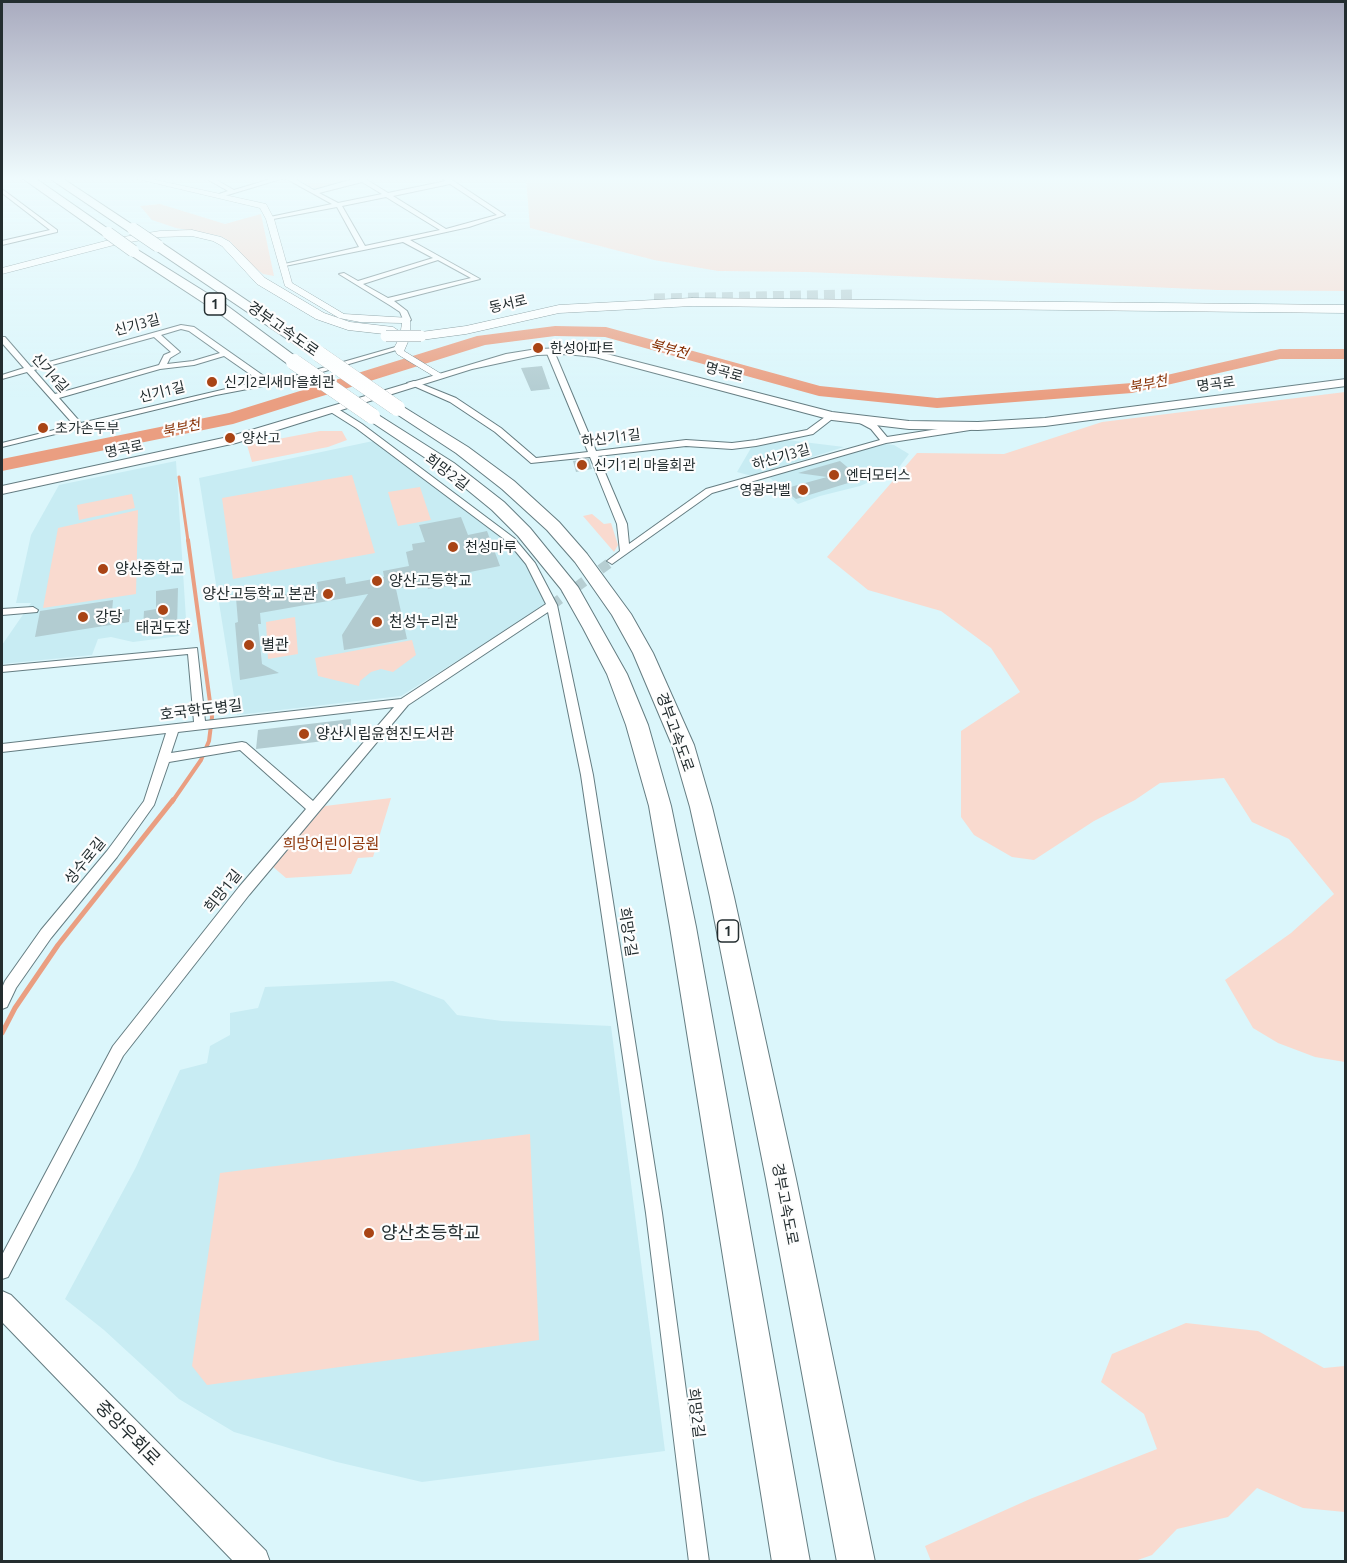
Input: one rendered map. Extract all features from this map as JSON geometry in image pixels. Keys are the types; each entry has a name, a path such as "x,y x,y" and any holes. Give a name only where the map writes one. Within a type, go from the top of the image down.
{"highway":[{"name":"동서로","path":"2,273 91,251"},
{"name":"경부고속도로","path":"133,251 220,308 294,363 448,466 498,506 524,532 568,587 594,628 617,674 638,725 660,806 683,927 791,1562"},
{"name":"경부고속도로","path":"165,251 462,450 508,485 553,526 581,558 621,614 643,653 683,745 701,807 781,1179 856,1562"},
{"name":"동서로","path":"219,251 246,279 310,319 348,332 421,334 466,330 559,309 692,302 1346,309"},
{"path":"853,295 1346,301"},
{"name":"동서로","path":"421,334 549,306 654,299"}],"main road":[{"name":"명곡로","path":"2,490 204,447 438,375 510,356 550,351 580,352 614,358 832,416 930,425 978,426 1045,422 1346,382"},
{"name":"중앙우회로","path":"5,1314 255,1562"}],"street":[{"path":"278,251 288,284 326,308 342,316 360,319 407,320"},
{"path":"282,266 350,251"},
{"path":"388,300 477,279 426,251"},
{"path":"358,283 439,258"},
{"path":"342,274 403,311 407,320 405,337 400,350 438,375"},
{"name":"신기3길","path":"2,377 181,327 191,329 266,381"},
{"path":"155,334 176,352 167,357 162,367"},
{"name":"신기4길","path":"2,339 79,426"},
{"name":"신기1길","path":"2,445 266,381 295,378 400,350"},
{"path":"550,351 622,524 625,551"},
{"path":"54,397 162,367 194,363 227,353"},
{"name":"하신기1길","path":"411,383 453,400 498,430 534,461 686,443 732,446 756,443 810,432 832,416"},
{"name":"희망2길","path":"332,409 359,426 511,540 530,563 552,604 585,762 654,1213 699,1562"},
{"path":"861,420 874,427 885,441 930,425"},
{"name":"하신기3길","path":"612,561 708,491 885,441 978,426"},
{"name":"희망1길","path":"2,1271 118,1051 244,891 404,702 552,604"},
{"path":"2,612 33,610"},
{"path":"2,669 193,650 201,726"},
{"name":"호국학도병길","path":"2,748 404,702"},
{"name":"성수로길","path":"2,1003 10,985 46,934 112,854 150,802 166,758 173,729"},
{"path":"166,758 242,746 313,808"}],"shaded area":[{"path":"787,440 844,447 752,476 737,472 751,448"},
{"name":"양산고등학교","path":"373,441 505,538 525,561 551,602 401,696 237,715 199,478"},
{"path":"885,444 894,445 909,454 897,470 860,486 798,504 769,477"},
{"name":"양산중학교","path":"176,461 187,635 133,642 111,637 98,639 92,655 2,664 2,645 31,603 16,603 31,535 59,485"},
{"name":"양산초등학교","path":"393,981 444,1000 457,1015 502,1021 611,1026 665,1451 422,1482 337,1462 234,1432 179,1399 104,1330 65,1299 136,1167 180,1070 207,1063 210,1046 230,1035 230,1013 258,1008 265,987"}],"green space":[{"path":"238,251 269,251 274,276 263,274"},
{"path":"619,251 1345,251 1345,291 1217,290 807,272 718,271 654,260"},
{"path":"1346,392 1345,1062 1315,1057 1278,1043 1253,1028 1225,980 1291,933 1334,894 1289,839 1252,822 1224,778 1160,783 1135,800 1094,821 1034,860 1012,857 974,835 961,817 961,731 1020,692 991,648 941,611 868,590 827,557 917,453 1004,454 1102,422"},
{"path":"320,431 342,431 347,440 328,447 252,462 247,445"},
{"path":"352,475 375,553 233,579 222,498"},
{"path":"420,487 431,520 398,526 388,492"},
{"path":"132,494 135,508 79,520 77,505"},
{"path":"138,510 136,594 43,608 58,528"},
{"path":"592,514 604,524 611,523 618,545 614,552 583,516"},
{"path":"295,617 298,654 268,659 266,622"},
{"path":"412,640 416,655 393,672 381,669 371,672 360,681 359,686 318,676 315,658"},
{"name":"희망어린이공원","path":"391,798 373,857 358,858 351,874 286,878 272,866 325,806"},
{"path":"530,1134 539,1340 207,1385 192,1366 220,1173"},
{"path":"1186,1323 1258,1331 1324,1368 1345,1366 1345,1512 1303,1508 1257,1488 1228,1517 1177,1529 1152,1555 1135,1561 931,1561 925,1546 1030,1499 1157,1449 1144,1414 1101,1382 1112,1354"}],"building":[{"path":"542,366 550,389 531,391 521,368"},
{"name":"신기1리 마을회관","path":"589,459 592,469 576,472 573,461"},
{"name":"엔터모터스","path":"840,461 864,481 858,480 796,499 783,489 827,477 798,473"},
{"path":"461,517 468,535 487,531 500,566 445,577 448,586 428,589 426,583 396,589 407,639 344,650 342,635 368,594 260,613 261,624 258,624 262,664 279,673 240,680 235,623 238,622 236,598 268,590 269,597 318,589 317,582 345,577 346,584 384,577 383,571 409,566 406,552 413,550 412,544 425,542 419,525"},
{"name":"태권도장","path":"178,588 177,628 153,632 143,628 144,611 156,609 156,591"},
{"name":"강당","path":"113,600 112,612 130,609 129,622 35,637 40,611"},
{"name":"양산시립윤현진도서관","path":"351,719 350,738 256,749 258,730"}],"waterway":[{"name":"북부천","path":"2,465 233,418 483,340 555,331 606,332 819,391 937,403 1132,388 1280,354 1346,354"},
{"path":"179,477 188,541"},
{"path":"172,802 201,760 209,741 212,717 188,540"},
{"path":"2,1033 15,1008 58,945 173,800"}],"tunnel":[{"path":"654,299 853,295"},
{"path":"552,605 612,561"}],"place":[{"name":"한성아파트","path":"538,348"},
{"name":"신기2리새마을회관","path":"212,382"},
{"name":"초가손두부","path":"43,428"},
{"name":"양산고","path":"230,438"},
{"name":"신기1리 마을회관","path":"582,465"},
{"name":"엔터모터스","path":"834,475"},
{"name":"영광라벨","path":"803,490"},
{"name":"천성마루","path":"453,547"},
{"name":"양산중학교","path":"103,569"},
{"name":"양산고등학교","path":"377,581"},
{"name":"양산고등학교 본관","path":"328,594"},
{"name":"태권도장","path":"163,610"},
{"name":"강당","path":"83,617"},
{"name":"천성누리관","path":"377,622"},
{"name":"별관","path":"249,645"},
{"name":"양산시립윤현진도서관","path":"304,734"},
{"name":"양산초등학교","path":"369,1233"}]}
